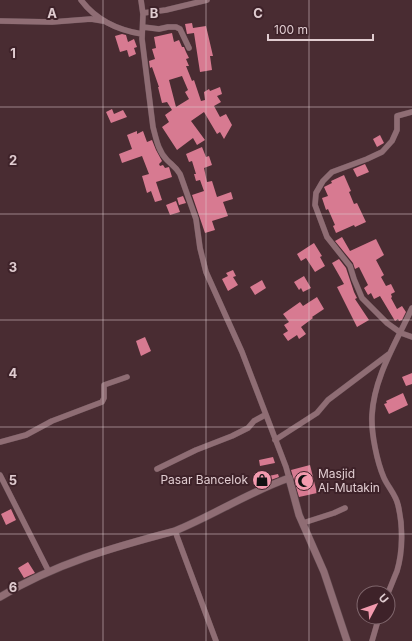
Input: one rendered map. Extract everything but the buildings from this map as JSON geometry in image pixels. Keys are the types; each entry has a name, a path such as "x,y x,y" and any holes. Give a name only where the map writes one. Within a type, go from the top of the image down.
{"street":[{"path":"81,0 91,12 103,21 118,28 142,34"},
{"path":"141,0 143,13 142,34 149,102 156,140 164,156 177,168 180,174 196,219 200,248 206,272 242,352 286,467 295,501 324,572 347,641"},
{"path":"143,13 166,10 207,0"},
{"path":"0,21 52,22 91,19 103,21"},
{"path":"143,26 159,29 176,27 180,30 189,48"},
{"path":"410,337 387,323 362,298 350,266 327,237 315,205 316,193 332,172 382,152 396,134 397,116 412,112"},
{"path":"391,585 397,571 400,557 400,517 398,503 384,477 376,454 372,417 377,385 390,353 412,308"},
{"path":"275,440 317,413 328,400 390,353"},
{"path":"0,442 26,435 52,421 103,401 104,385 127,377"},
{"path":"157,469 196,450 248,428 254,421 265,415"},
{"path":"0,475 49,572"},
{"path":"0,597 32,579 105,550 175,531 208,517 246,496 289,478"},
{"path":"303,523 345,508"},
{"path":"175,531 216,641"},
{"path":"372,641 377,625"}],"place":[{"name":"Pasar Bancelok","path":"262,480"},
{"name":"Masjid Al-Mutakin","path":"304,481"}]}
